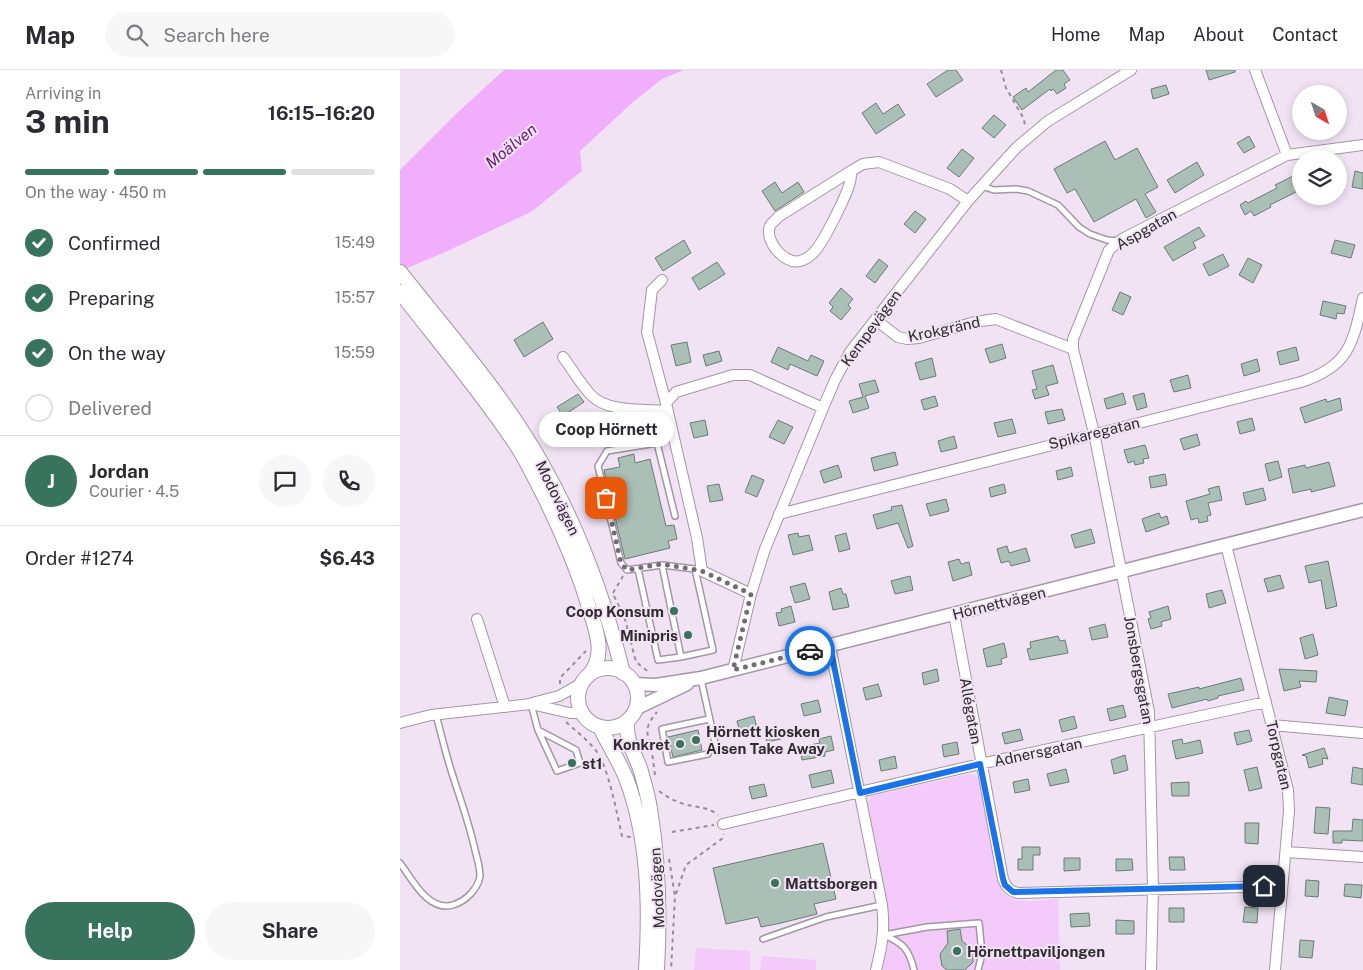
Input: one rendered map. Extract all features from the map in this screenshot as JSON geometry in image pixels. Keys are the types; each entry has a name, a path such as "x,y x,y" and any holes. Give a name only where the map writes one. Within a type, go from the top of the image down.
{"main road":[{"name":"Modovägen","path":"400,272 408,295 513,440 530,469 574,561 598,637 596,668 585,679"},
{"name":"Modovägen","path":"408,295 493,390 523,433 549,476 587,558 612,629 623,673"},
{"path":"605,668 623,673 634,684 636,690 637,708 627,721 619,726 610,728 600,727 586,720 578,698 585,679 596,671 605,668"},
{"name":"Modovägen","path":"627,721 626,734 629,745 647,790 656,849 659,893 657,970"},
{"name":"Modovägen","path":"600,727 625,776 641,830 647,894 648,934 646,970"}],"street":[{"name":"Kempevägen","path":"733,670 751,594 779,514 835,380 850,352 968,201 1016,148 1048,121 1131,70"},
{"path":"1255,70 1287,155"},
{"name":"Aspgatan","path":"1094,433 1073,349 1073,339 1110,250 1120,241 1287,155 1363,145"},
{"path":"851,171 850,182 826,235 816,250 808,258 800,261 790,262 782,257 772,242 769,232 770,225 778,217 851,171 863,164 879,162 950,189 968,201"},
{"path":"662,280 652,290 647,332 667,407 697,538 699,570 751,594"},
{"name":"Spikaregatan","path":"779,514 1301,382 1321,375 1336,364 1347,352 1355,334 1363,298"},
{"name":"Krokgränd","path":"876,320 898,337 907,339 919,338 975,322 996,319 1073,349"},
{"path":"563,357 591,396 603,404 616,408 667,407"},
{"path":"667,407 676,392 732,375 750,375 823,408"},
{"name":"Jonsbergsgatan","path":"1094,433 1120,573 1149,712 1153,890 1151,970"},
{"name":"Hörnettvägen","path":"634,684 656,685 701,678 1363,510"},
{"name":"Torpgatan","path":"1226,545 1288,790 1289,811 1275,970"},
{"name":"Allégatan","path":"954,614 980,764 1005,885 1013,892 1153,890"},
{"path":"477,620 505,707"},
{"path":"830,646 882,905 884,935 876,970"},
{"path":"637,708 701,678"},
{"path":"400,723 436,715 531,704 559,696 585,679"},
{"name":"Adnersgatan","path":"723,824 980,764 1266,702"},
{"path":"531,704 570,713 582,713"},
{"path":"1272,725 1363,733"},
{"path":"1286,852 1363,857"},
{"path":"1153,890 1282,886"}],"lane":[{"path":"982,186 994,190 1016,189 1028,191 1058,205 1079,227 1090,234 1107,240 1120,241"},
{"path":"638,568 658,660 713,650 699,570 662,564 638,568 627,570 621,563 598,466 607,451 657,443 675,516"},
{"path":"662,564 682,657"},
{"path":"701,678 715,743 708,754 668,762 662,729 709,719"},
{"path":"531,704 538,730 556,771 580,763 576,750 538,730"},
{"path":"400,862 421,892 431,900 442,905 452,905 462,900 477,886 480,876 469,823 436,715"},
{"path":"764,939 826,917 882,905"},
{"path":"884,935 927,926 979,923 982,954 978,970"},
{"path":"884,935 901,942 912,959 914,970"}],"path":[{"path":"1001,70 1006,88 1024,119 1026,139"},
{"path":"613,593 627,570"},
{"path":"658,790 668,798 685,805 706,807 717,814 725,830 723,838 686,865 675,896"},
{"path":"672,832 723,824"}],"shaded area":[{"path":"969,774 976,776 980,781 1002,892 1021,901 1058,899 1060,970 881,970 885,910 867,805 871,796"},
{"path":"696,948 750,951 750,970 694,970"},
{"path":"762,956 816,960 816,970 760,970"}],"water":[{"name":"Moälven","path":"504,70 684,70 662,79 633,102 580,151 582,171 531,212 400,271 400,170 457,113"}],"building":[{"path":"948,70 956,70 963,80 936,97 927,84"},
{"path":"1056,70 1063,70 1070,80 1064,84 1066,88 1057,94 1053,89 1051,91 1050,89 1022,110 1013,97 1026,88 1028,92"},
{"path":"1206,70 1235,70 1235,72 1209,80"},
{"path":"1166,85 1169,94 1153,99 1151,89"},
{"path":"876,103 883,114 898,104 905,115 876,134 862,113"},
{"path":"994,115 1006,125 994,138 982,128"},
{"path":"1249,136 1255,147 1244,153 1237,143"},
{"path":"1105,141 1115,160 1137,148 1158,187 1145,194 1156,212 1146,218 1136,199 1094,222 1075,189 1067,193 1054,169"},
{"path":"962,149 974,158 959,177 947,168"},
{"path":"1197,162 1204,175 1175,193 1167,180"},
{"path":"1355,171 1363,173 1363,189 1352,187"},
{"path":"1292,176 1292,194 1270,205 1271,207 1254,216 1251,211 1245,215 1240,205 1246,201 1248,203 1277,188 1275,185"},
{"path":"775,182 782,193 798,182 804,192 775,211 762,191"},
{"path":"915,211 926,219 915,233 904,224"},
{"path":"1199,227 1205,236 1193,242 1196,248 1173,261 1164,247"},
{"path":"684,240 691,253 663,271 655,258"},
{"path":"1335,240 1355,245 1351,258 1331,253"},
{"path":"1223,254 1229,266 1209,276 1203,264"},
{"path":"1248,258 1262,265 1253,283 1239,275"},
{"path":"879,259 888,266 875,283 866,276"},
{"path":"717,262 725,274 699,290 692,278"},
{"path":"841,288 853,299 848,305 851,308 841,320 830,311 833,307 829,303"},
{"path":"1120,292 1131,297 1123,315 1112,310"},
{"path":"1323,301 1346,306 1344,314 1337,313 1336,319 1320,315"},
{"path":"543,322 553,339 524,357 514,340"},
{"path":"687,342 691,362 676,366 671,345"},
{"path":"1002,344 1006,358 990,363 985,349"},
{"path":"778,347 808,361 811,355 824,361 817,376 790,364 788,370 771,362"},
{"path":"1296,347 1299,360 1280,365 1277,352"},
{"path":"719,351 722,361 706,366 703,355"},
{"path":"932,358 936,376 920,380 915,363"},
{"path":"1257,359 1260,371 1244,376 1241,364"},
{"path":"1053,365 1058,383 1046,386 1049,395 1035,399 1032,390 1037,389 1032,371"},
{"path":"1188,375 1191,388 1174,392 1170,380"},
{"path":"875,380 879,392 865,396 869,408 853,413 849,401 863,397 859,384"},
{"path":"1123,393 1126,404 1107,409 1104,399"},
{"path":"1144,393 1147,407 1137,410 1133,396"},
{"path":"578,394 584,402 563,416 557,407"},
{"path":"935,396 938,406 924,410 921,400"},
{"path":"1340,398 1342,410 1305,423 1300,408 1326,399 1327,402"},
{"path":"1062,409 1065,420 1048,424 1045,412"},
{"path":"1252,418 1255,430 1240,434 1237,422"},
{"path":"1012,419 1016,433 998,437 994,423"},
{"path":"705,420 708,435 694,438 690,423"},
{"path":"778,420 793,427 784,444 769,437"},
{"path":"1197,434 1200,445 1184,450 1180,439"},
{"path":"954,436 957,448 941,452 938,441"},
{"path":"1145,445 1149,458 1143,459 1144,463 1135,465 1134,461 1128,463 1124,450"},
{"path":"895,452 898,465 874,471 871,458"},
{"path":"634,454 635,463 650,459 666,526 674,525 677,539 668,541 670,548 625,559 604,470 620,467 618,458"},
{"path":"1278,461 1282,477 1269,481 1265,464"},
{"path":"1329,462 1335,486 1311,492 1311,489 1293,493 1288,469 1305,465 1306,468"},
{"path":"838,465 842,477 824,483 820,471"},
{"path":"1071,467 1073,476 1058,480 1056,471"},
{"path":"1165,474 1167,485 1151,488 1149,477"},
{"path":"752,475 764,480 757,497 745,492"},
{"path":"719,484 723,500 710,502 707,486"},
{"path":"1004,484 1006,493 991,497 989,488"},
{"path":"1219,486 1222,500 1208,503 1211,515 1207,516 1208,521 1199,523 1198,518 1191,520 1186,501 1210,494 1208,489"},
{"path":"1263,488 1266,500 1246,505 1243,493"},
{"path":"946,499 949,511 930,516 926,504"},
{"path":"902,505 913,546 908,548 898,523 877,529 873,515 892,510 891,507"},
{"path":"1159,513 1161,518 1167,516 1169,524 1146,532 1142,519"},
{"path":"1091,529 1095,543 1075,548 1071,535"},
{"path":"798,533 799,537 809,535 813,550 793,555 788,535"},
{"path":"846,533 850,549 839,552 835,536"},
{"path":"1007,546 1009,553 1026,548 1030,561 1011,566 1009,561 1001,563 997,549"},
{"path":"959,559 961,564 969,562 972,575 953,581 948,562"},
{"path":"1328,561 1337,606 1326,609 1321,580 1309,583 1305,566"},
{"path":"1280,575 1284,588 1268,592 1264,579"},
{"path":"910,576 913,590 895,594 891,581"},
{"path":"805,583 810,599 795,603 790,587"},
{"path":"841,588 843,594 846,594 849,607 833,610 829,592"},
{"path":"1222,590 1226,603 1209,608 1206,594"},
{"path":"791,606 795,622 779,626 776,613 782,612 781,609"},
{"path":"1168,606 1171,619 1161,622 1162,626 1151,629 1148,619 1151,618 1149,612"},
{"path":"1105,624 1108,637 1092,640 1089,628"},
{"path":"1313,634 1318,655 1305,659 1300,638"},
{"path":"1058,636 1060,641 1065,640 1068,653 1030,660 1027,649 1031,648 1030,642"},
{"path":"1004,643 1007,657 1001,659 1002,664 987,667 983,649"},
{"path":"937,669 939,681 924,685 922,673"},
{"path":"1279,669 1317,671 1316,682 1299,681 1301,687 1284,691"},
{"path":"1241,678 1244,690 1218,696 1218,698 1208,701 1207,699 1172,708 1168,694 1199,687 1199,689"},
{"path":"878,684 882,696 866,700 863,688"},
{"path":"1329,697 1348,701 1345,716 1326,713"},
{"path":"818,700 821,712 804,716 801,704"},
{"path":"1123,705 1126,717 1110,721 1107,709"},
{"path":"754,716 757,728 740,733 737,721"},
{"path":"1074,716 1077,728 1062,732 1059,720"},
{"path":"1020,729 1023,740 1005,744 1002,733"},
{"path":"698,730 702,750 673,757 668,737"},
{"path":"779,730 781,739 767,742 765,733"},
{"path":"1249,730 1252,741 1237,745 1234,733"},
{"path":"831,736 834,750 825,752 825,756 802,760 800,747 820,743 819,739"},
{"path":"1182,739 1183,744 1200,740 1203,753 1176,759 1172,741"},
{"path":"957,742 959,754 944,757 942,745"},
{"path":"1324,748 1328,759 1322,758 1323,764 1309,768 1306,756 1302,755"},
{"path":"1125,755 1128,770 1114,774 1111,760"},
{"path":"895,756 897,768 881,771 879,760"},
{"path":"1257,767 1262,788 1249,791 1244,770"},
{"path":"1353,767 1363,769 1363,785 1351,783"},
{"path":"1066,769 1069,782 1050,786 1047,774"},
{"path":"831,770 834,783 812,788 809,775"},
{"path":"1028,779 1030,790 1015,793 1013,782"},
{"path":"1189,782 1189,796 1172,796 1171,783"},
{"path":"764,784 767,796 752,799 749,787"},
{"path":"1316,807 1330,808 1328,834 1314,833"},
{"path":"1353,819 1363,820 1363,841 1342,840 1342,843 1333,843 1333,831 1352,831"},
{"path":"1245,823 1259,823 1258,844 1245,843"},
{"name":"Mattsborgen","path":"823,843 836,899 814,904 817,914 781,923 761,927 758,917 726,924 713,868"},
{"path":"1022,847 1040,847 1040,855 1033,855 1033,870 1018,870 1018,859 1022,859"},
{"path":"1169,857 1184,857 1185,870 1170,870"},
{"path":"1064,858 1080,858 1080,870 1064,871"},
{"path":"1116,859 1132,859 1133,870 1116,871"},
{"path":"1306,880 1319,881 1318,897 1305,896"},
{"path":"1345,884 1362,885 1361,898 1344,896"},
{"path":"1245,907 1258,908 1257,923 1243,922"},
{"path":"1169,908 1184,908 1184,922 1169,922"},
{"path":"1089,913 1090,926 1071,927 1070,914"},
{"path":"1116,920 1134,921 1134,934 1116,934"},
{"name":"Hörnettpaviljongen","path":"960,929 962,941 972,949 973,962 965,970 947,970 942,966 940,954 948,943 947,931"},
{"path":"1300,940 1314,941 1312,958 1299,957"}],"way so far":[{"path":"606,498 621,563 627,570 662,564 695,569 751,594 733,670 810,651"}],"place":[{"name":"Coop Hörnett","path":"606,498"},
{"name":"Coop Konsum","path":"674,611"},
{"name":"Minipris","path":"688,635"},
{"name":"Hörnett kiosken Aisen Take Away","path":"696,740"},
{"name":"Konkret","path":"680,744"},
{"name":"st1","path":"572,763"},
{"name":"Mattsborgen","path":"775,883"},
{"name":"Hörnettpaviljongen","path":"957,951"}],"route":[{"path":"810,651 830,646 860,793 980,764 1003,879 1008,889 1013,892 1264,886"}]}
